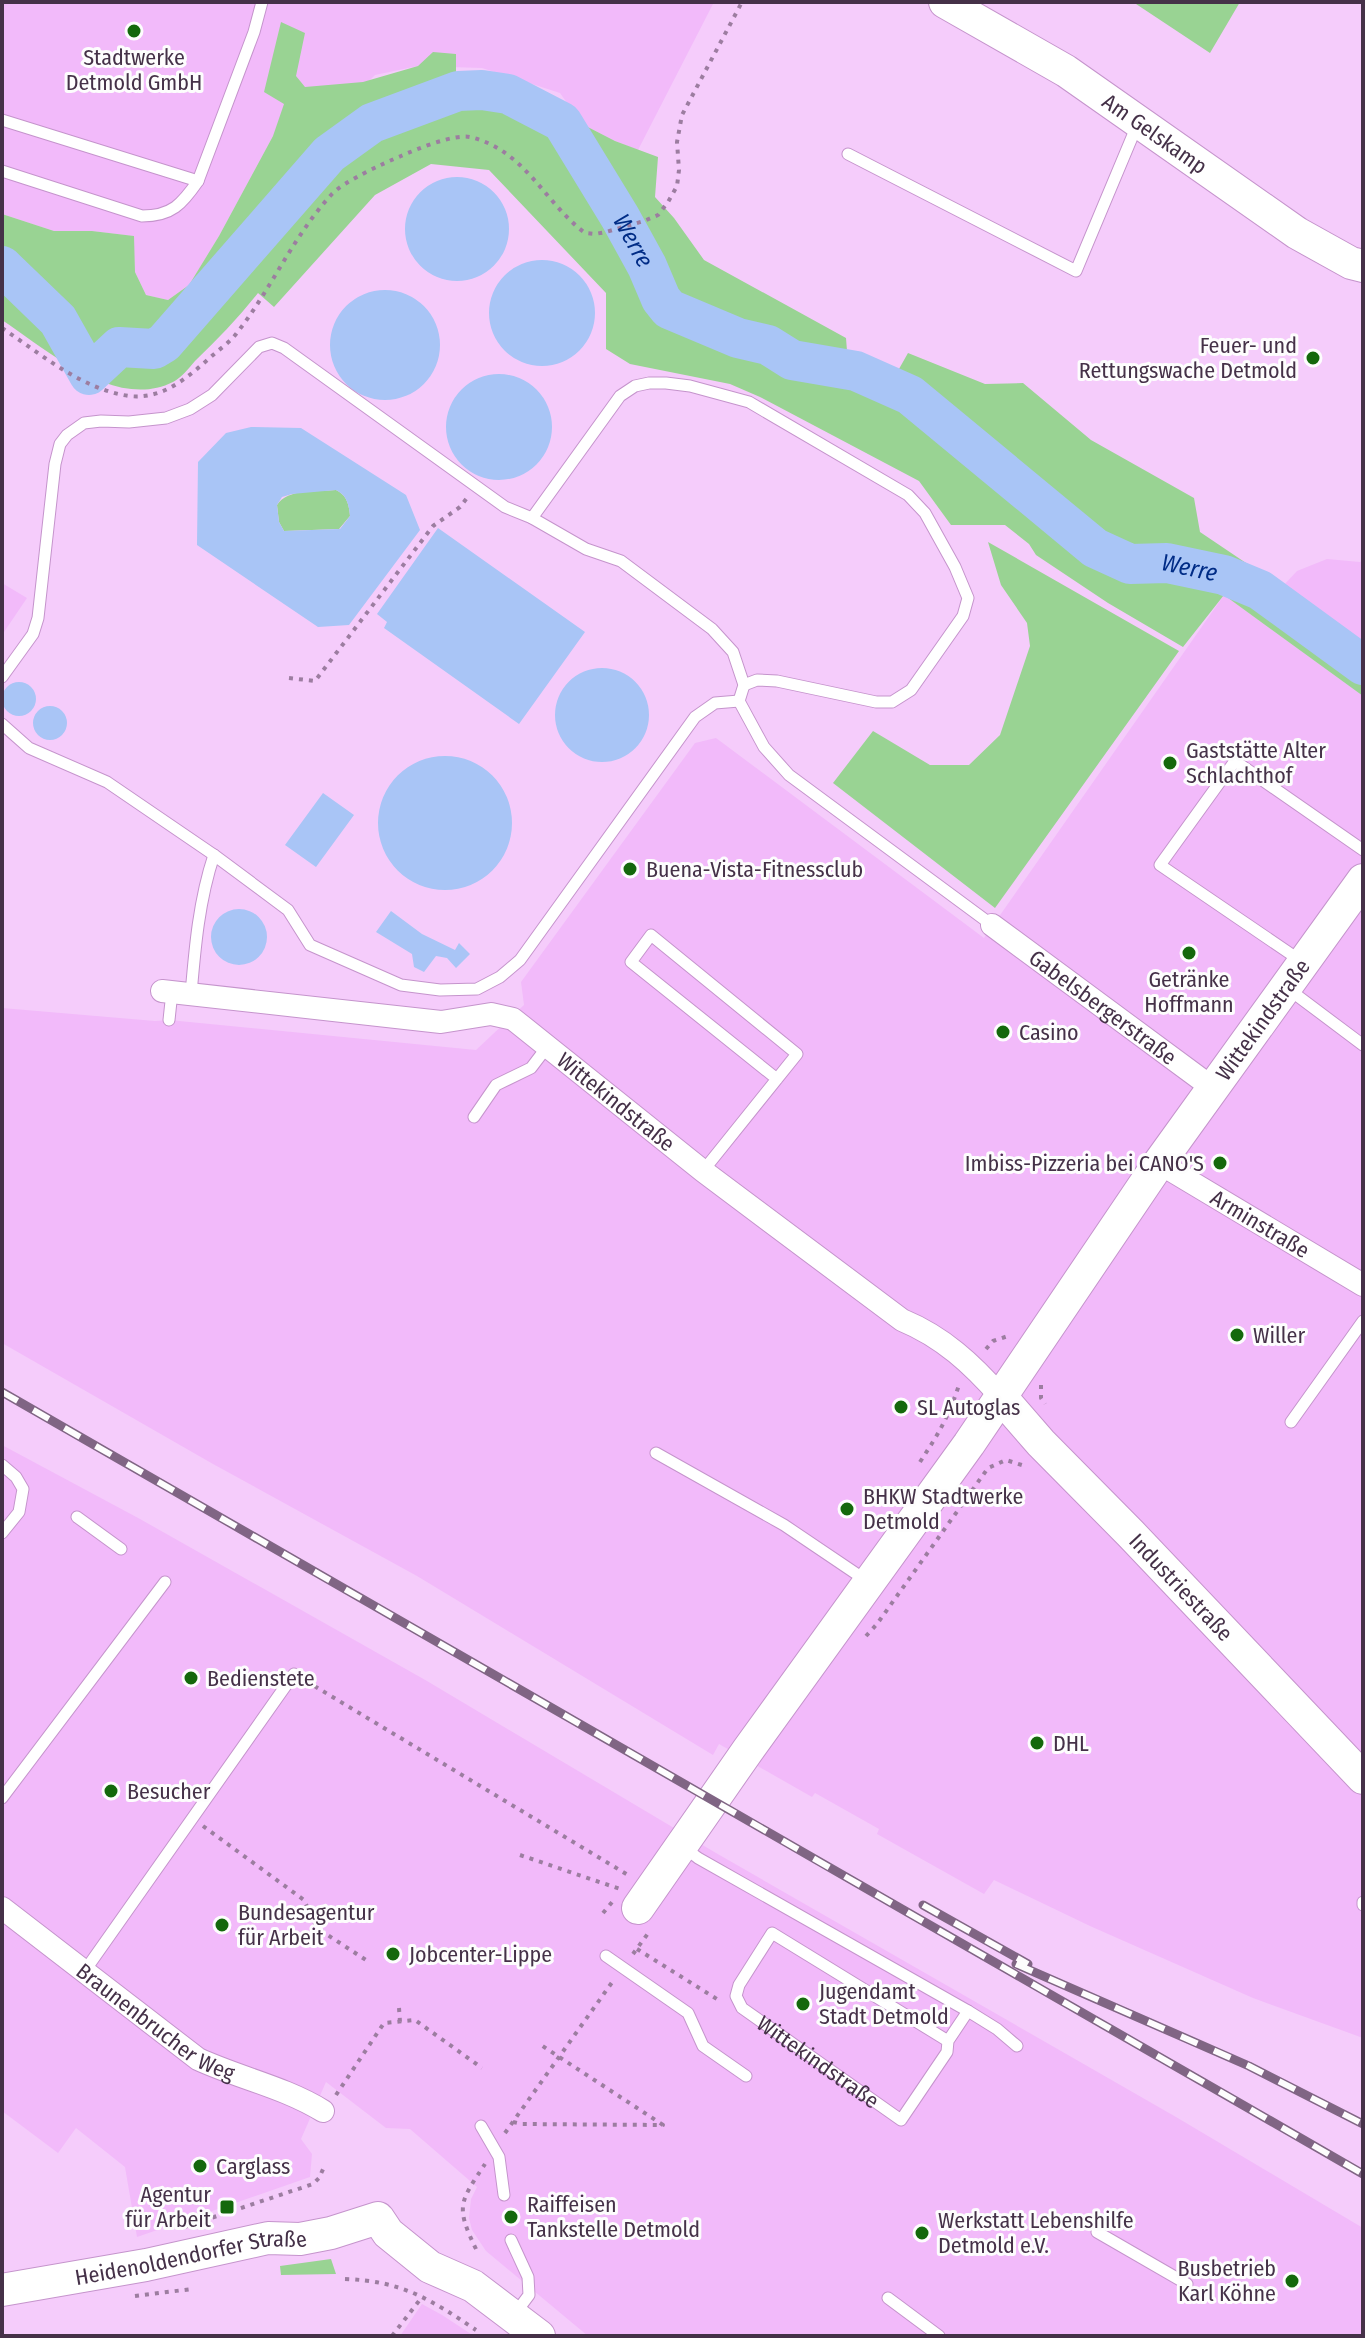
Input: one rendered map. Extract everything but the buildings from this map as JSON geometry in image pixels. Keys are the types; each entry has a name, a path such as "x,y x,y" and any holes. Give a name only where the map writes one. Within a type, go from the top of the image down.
{"street":[{"name":"Am Gelskamp","path":"945,2 1066,71 1297,233 1351,263 1363,266"},
{"name":"Wittekindstraße","path":"631,1892 681,1845 1001,1397 1159,1163 1363,880"},
{"name":"Gabelsbergerstraße","path":"992,925 1214,1089"},
{"name":"Wittekindstraße","path":"175,992 441,1022 491,1014 513,1019 703,1171 902,1320 917,1326 963,1357 1001,1397"},
{"name":"Arminstraße","path":"1159,1163 1363,1285"},
{"name":"Industriestraße","path":"1001,1397 1041,1443 1363,1778"},
{"name":"Braunenbrucher Weg","path":"2,1908 198,2059 230,2074 329,2103"},
{"name":"Heidenoldendorfer Straße","path":"2,2290 146,2265 268,2238 300,2239 378,2218 388,2233 454,2274"},
{"path":"454,2274 539,2336"}],"lane":[{"path":"2,171 142,216 158,216 174,209 198,181 254,32 262,2"},
{"path":"2,120 198,181"},
{"path":"848,154 1076,271 1138,122"},
{"path":"2,677 33,634 38,618 55,464 60,444 67,435 84,423 166,418 190,409 212,395 259,347 272,343 284,348 505,507 532,518 586,549 621,561 712,629 733,652 744,685 739,701 764,747 789,775 992,925"},
{"path":"532,518 620,396 635,386 649,383 690,386 749,402 908,495 925,513 968,598 963,616 911,690 892,702 876,702 777,681 757,680 744,685"},
{"path":"2,724 29,748 107,782 214,855 288,910 310,945 401,985 440,990 477,989 500,977 520,960 695,717 715,703 739,701"},
{"path":"1363,850 1235,761 1160,865 1295,975 1363,1045"},
{"path":"169,1020 175,992 196,934 214,855"},
{"path":"703,1171 777,1079 797,1054 651,935 631,962 777,1079"},
{"path":"474,1117 496,1085 531,1068 547,1047"},
{"path":"1291,1422 1363,1321"},
{"path":"656,1453 784,1525 869,1582"},
{"path":"2,1465 16,1477 23,1489 19,1512 2,1533"},
{"path":"77,1517 121,1549"},
{"path":"2,1798 165,1582"},
{"path":"83,1972 294,1674"},
{"path":"681,1845 698,1858 968,2011 1017,2046"},
{"name":"Wittekindstraße","path":"948,2041 772,1933 739,1985 736,1996 742,2008 901,2120 947,2052 948,2041 968,2011"},
{"path":"606,1956 688,2013 703,2046 746,2076"},
{"path":"481,2126 499,2157 504,2195"},
{"path":"1097,2232 1187,2284"},
{"path":"511,2240 528,2277 529,2295 513,2316"},
{"path":"888,2298 939,2336"}],"path":[{"path":"2,328 73,376 101,389 130,396 155,395 183,381 234,336 334,191 389,161 429,144 468,136 518,161 585,233 606,232 658,215 677,186 677,142 682,115 742,2"},
{"path":"289,678 315,681 433,526 460,507 476,486"},
{"path":"294,1674 631,1892"},
{"path":"192,1817 304,1900 317,1928 369,1962"},
{"path":"520,1855 631,1892"},
{"path":"637,1949 727,2006 742,2008"},
{"path":"399,2008 400,2022"},
{"path":"329,2103 384,2023 415,2020 482,2068"},
{"path":"513,2122 663,2125 541,2045"},
{"path":"174,2230 313,2184 324,2167"},
{"path":"462,2219 446,2310 476,2330"},
{"path":"345,2279 385,2282 454,2274"},
{"path":"392,2336 454,2274"}],"shaded area":[{"path":"2,2 714,2 638,150 582,124 560,93 482,68 418,66 375,75 356,94 273,136 189,285 168,300 146,295 135,272 133,236 92,231 54,231 2,214"},
{"path":"1327,559 1363,560 1363,642 1282,587 1297,571"},
{"path":"2,583 27,598 2,635"},
{"path":"1224,595 1363,696 1363,2038 1253,1998 994,1880 984,1894 877,1834 879,1829 815,1793 812,1797 719,1744 713,1755 417,1576 2,1343 2,1008 169,1020 476,1050 524,1005 521,982 695,743 716,738 984,938"},
{"path":"2,1445 427,1681 716,1853 1363,2228 1363,2336 588,2336 486,2251 472,2230 469,2218 471,2199 477,2187 410,2129 386,2128 326,2082 301,2139 312,2154 310,2177 137,2237 125,2167 76,2128 58,2153 2,2111"},
{"path":"422,2304 442,2315 474,2336 400,2336"}],"green space":[{"path":"1133,2 1240,2 1210,53"},
{"path":"281,22 305,33 296,76 305,87 363,82 418,66 433,52 456,54 456,79 485,97 546,124 582,124 615,141 658,157 655,197 704,260 846,338 847,351 895,376 908,353 985,384 1023,383 1091,440 1194,498 1200,532 1363,642 1363,696 1224,595 1183,647 1108,603 1036,555 1029,544 1005,525 951,525 919,481 760,397 730,384 630,364 606,349 606,293 489,170 431,164 375,195 274,307 258,293 182,375 173,382 151,389 129,389 83,373 2,320 2,214 54,231 134,236 135,272 146,295 168,300 189,285 273,136 284,104 264,92"},
{"path":"336,490 347,501 350,516 339,529 284,531 279,522 277,505 282,500 304,492"},
{"path":"988,542 1179,651 995,908 833,783 873,731 930,765 969,765 1000,735 1030,646 1027,623 1001,585"},
{"path":"331,2259 336,2274 281,2275 280,2266"}],"water":[{"path":"457,177 477,181 494,192 505,209 509,229 505,249 494,266 477,277 457,281 437,277 420,266 409,249 405,229 409,209 420,192 437,181"},
{"path":"542,260 562,264 579,276 591,293 595,313 591,333 579,350 562,362 542,366 522,362 505,350 493,333 489,313 493,293 505,276 522,264"},
{"path":"385,290 406,295 424,306 435,324 440,345 435,366 424,384 406,395 385,400 364,395 346,384 335,366 330,345 335,324 346,306 364,295"},
{"path":"499,374 519,378 537,389 548,407 552,427 548,447 537,465 519,476 499,480 479,476 461,465 450,447 446,427 450,407 461,389 479,378"},
{"path":"251,427 301,428 406,495 420,530 349,625 318,627 197,545 198,462 226,433","holes":["336,490 347,501 350,516 340,529 284,531 279,522 277,505 282,497"]},
{"path":"438,528 585,632 519,724 384,628 387,622 377,614"},
{"path":"602,668 620,671 636,681 646,697 649,715 646,733 636,749 620,759 602,762 584,759 568,749 558,733 555,715 558,697 568,681 584,671"},
{"path":"19,682 31,687 36,699 31,711 19,716 7,711 2,699 7,687"},
{"path":"50,706 62,711 67,723 62,735 50,740 38,735 33,723 38,711"},
{"path":"445,756 471,761 493,775 507,797 512,823 507,849 493,871 471,885 445,890 419,885 397,871 383,849 378,823 383,797 397,775 419,761"},
{"path":"323,793 354,815 316,867 285,845"},
{"path":"239,909 259,917 267,937 259,957 239,965 219,957 211,937 219,917"},
{"path":"391,911 422,934 455,950 459,943 470,954 456,968 447,958 436,956 424,972 414,967 412,954 376,932"}],"waterway":[{"name":"Werre","path":"2,266 58,320 89,375 119,347 154,349 164,343 329,154 372,123 458,91 482,90 508,94 562,122 620,217 669,309 738,338 768,345 792,360 856,371 910,395 1095,548 1130,564 1167,563 1224,575 1260,590 1363,665"}],"railway":[{"path":"2,1392 1363,2174"},
{"path":"923,1905 1028,1964"},
{"path":"1016,1964 1249,2066 1363,2124"}],"place":[{"name":"Stadtwerke Detmold GmbH","path":"134,31"},
{"name":"Feuer- und Rettungswache Detmold","path":"1313,358"},
{"name":"Gaststätte Alter Schlachthof","path":"1170,763"},
{"name":"Buena-Vista-Fitnessclub","path":"630,869"},
{"name":"Getränke Hoffmann","path":"1189,953"},
{"name":"Casino","path":"1003,1032"},
{"name":"Imbiss-Pizzeria bei CANO'S","path":"1220,1163"},
{"name":"Willer","path":"1237,1335"},
{"name":"SL Autoglas","path":"901,1407"},
{"name":"BHKW Stadtwerke Detmold","path":"847,1509"},
{"name":"Bedienstete","path":"191,1678"},
{"name":"DHL","path":"1037,1743"},
{"name":"Besucher","path":"111,1791"},
{"name":"Bundesagentur für Arbeit","path":"222,1925"},
{"name":"Jobcenter-Lippe","path":"393,1954"},
{"name":"Jugendamt Stadt Detmold","path":"803,2004"},
{"name":"Carglass","path":"200,2166"},
{"name":"Agentur für Arbeit","path":"227,2207"},
{"name":"Raiffeisen Tankstelle Detmold","path":"511,2217"},
{"name":"Werkstatt Lebenshilfe Detmold e.V.","path":"922,2233"},
{"name":"Busbetrieb Karl Köhne","path":"1292,2281"}]}
